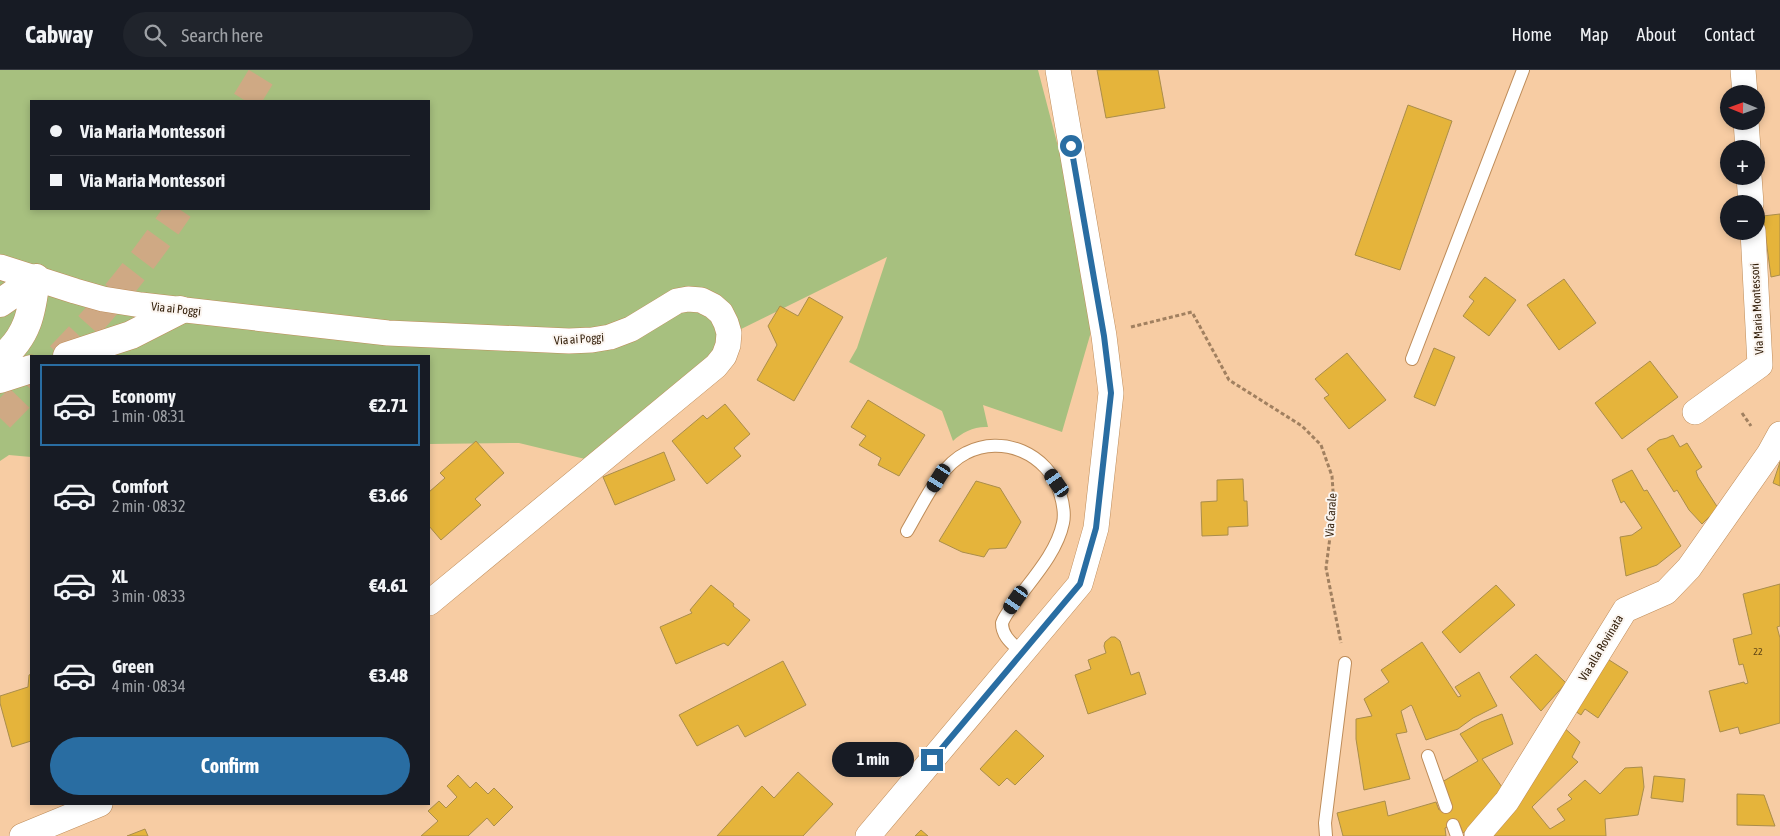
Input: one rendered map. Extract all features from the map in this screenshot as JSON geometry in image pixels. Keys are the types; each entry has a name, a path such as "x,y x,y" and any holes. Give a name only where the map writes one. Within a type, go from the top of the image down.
{"highway":[{"path":"0,303 36,278"},
{"path":"0,359 9,352 18,340 30,317 36,278"},
{"path":"70,355 131,334 180,310"},
{"path":"0,379 30,368"}],"street":[{"path":"868,836 1080,584 1096,528 1111,393 1104,336 1058,70"},
{"path":"1744,70 1745,85"},
{"name":"Via Maria Montessori","path":"1695,412 1760,366 1753,240"},
{"name":"Via ai Poggi","path":"0,267 103,299 180,310 388,333 552,341 592,340 631,329 677,301 688,299 701,300 713,306 721,313 729,333 728,345 724,356 716,366 430,602"},
{"name":"Via alla Rovinata","path":"1477,836 1507,802 1625,610 1666,592 1688,568 1775,444"},
{"path":"22,836 98,805"}],"lane":[{"path":"1412,359 1522,70"},
{"path":"906,531 939,478 950,464 964,453 981,447 999,445 1016,448 1032,455 1046,466 1057,483 1063,502 1064,522 1059,539 1002,623 1003,634 1022,653"},
{"path":"1326,836 1325,823 1345,663"},
{"path":"1428,756 1446,807"}],"path":[{"name":"Via Carale","path":"1104,336 1131,327 1192,312 1229,380 1302,426 1321,446 1332,476 1334,506 1326,568 1345,663"},
{"path":"1727,389 1775,444"}],"green space":[{"path":"0,70 1038,70 1073,204 1093,325 1062,432 983,405 988,427 969,430 953,441 942,411 849,362 857,348 887,257 729,335 689,385 614,466 519,443 430,444 430,355 30,355 30,457 9,455 0,461"}],"building":[{"path":"1097,70 1158,70 1165,108 1106,118"},
{"path":"1408,105 1452,121 1400,270 1355,255"},
{"path":"1780,214 1780,275 1771,277 1765,231 1765,216"},
{"path":"1485,277 1516,300 1489,336 1463,316 1474,301 1469,297"},
{"path":"1564,279 1596,323 1559,350 1527,305"},
{"path":"809,297 843,317 794,401 757,380 777,345 768,326 780,306 798,316"},
{"path":"1434,348 1455,357 1435,406 1414,397"},
{"path":"1347,353 1386,400 1349,429 1324,398 1329,395 1315,379"},
{"path":"1650,361 1678,397 1622,439 1595,403"},
{"path":"868,400 925,435 899,476 878,465 881,458 859,445 866,436 851,427"},
{"path":"725,404 750,434 734,448 741,456 707,484 672,441 703,415 707,419"},
{"path":"1673,435 1680,447 1687,443 1702,467 1696,471 1698,477 1718,508 1702,524 1689,510 1677,490 1674,492 1647,449 1659,440"},
{"path":"476,441 504,473 475,499 481,505 441,540 430,527 430,491 445,478 440,473"},
{"path":"664,452 675,480 615,505 603,477"},
{"path":"1780,462 1780,486 1773,483"},
{"path":"1632,470 1644,491 1647,490 1681,546 1657,565 1626,576 1620,537 1632,535 1642,528 1624,501 1621,503 1612,480"},
{"path":"1243,479 1244,501 1247,501 1248,526 1228,527 1228,535 1202,536 1201,502 1217,501 1217,480"},
{"path":"976,481 1000,488 1021,522 1006,548 989,549 984,557 962,552 939,541"},
{"path":"1780,584 1780,626 1777,627 1780,638 1780,723 1740,734 1738,727 1720,732 1709,691 1744,682 1745,684 1748,683 1743,664 1739,665 1733,639 1752,634 1743,594"},
{"path":"711,585 750,620 728,646 724,643 676,664 660,627 692,613 690,610"},
{"path":"1496,585 1515,605 1460,653 1442,632"},
{"path":"1111,637 1115,637 1120,641 1131,675 1139,672 1146,694 1088,714 1075,675 1091,669 1088,660 1106,653 1105,642"},
{"path":"1422,642 1458,697 1461,696 1455,687 1479,672 1497,706 1473,718 1458,729 1426,740 1412,706 1401,711 1407,732 1396,734 1410,779 1364,790 1356,739 1356,719 1372,716 1364,699 1389,682 1381,670"},
{"path":"1536,654 1566,683 1541,711 1510,677"},
{"path":"1606,658 1628,672 1598,718 1585,709 1581,715 1572,709"},
{"path":"783,661 806,705 745,737 738,725 697,746 679,715"},
{"path":"29,675 30,741 12,747 0,703 0,696 28,687"},
{"path":"1502,714 1513,744 1482,759 1507,794 1487,816 1463,833 1459,823 1445,828 1446,836 1343,836 1337,813 1385,801 1388,816 1436,802 1439,810 1452,805 1442,782 1478,761 1460,734 1481,722"},
{"path":"1561,725 1580,742 1572,757 1578,762 1532,807 1550,829 1565,820 1557,809 1572,799 1568,795 1585,780 1600,794 1625,768 1642,767 1644,787 1638,815 1605,819 1606,836 1482,836"},
{"path":"1016,730 1044,756 1015,785 1007,778 999,786 980,769"},
{"path":"798,772 833,804 803,836 717,836 762,786 774,798"},
{"path":"458,775 470,788 476,782 488,794 494,788 513,807 494,826 487,818 468,836 421,836 438,821 428,811 439,801 446,808 457,797 447,786"},
{"path":"1654,776 1685,779 1683,802 1651,798"},
{"path":"1737,794 1764,795 1775,826 1737,825"},
{"path":"145,829 148,836 127,836"},
{"path":"921,830 928,836 915,836"}],"tunnel":[{"path":"247,100 265,70"},
{"path":"61,355 123,285 178,210"},
{"path":"0,418 30,387"}],"route":[{"path":"932,760 1080,584 1096,528 1111,393 1104,336 1071,146"}]}
